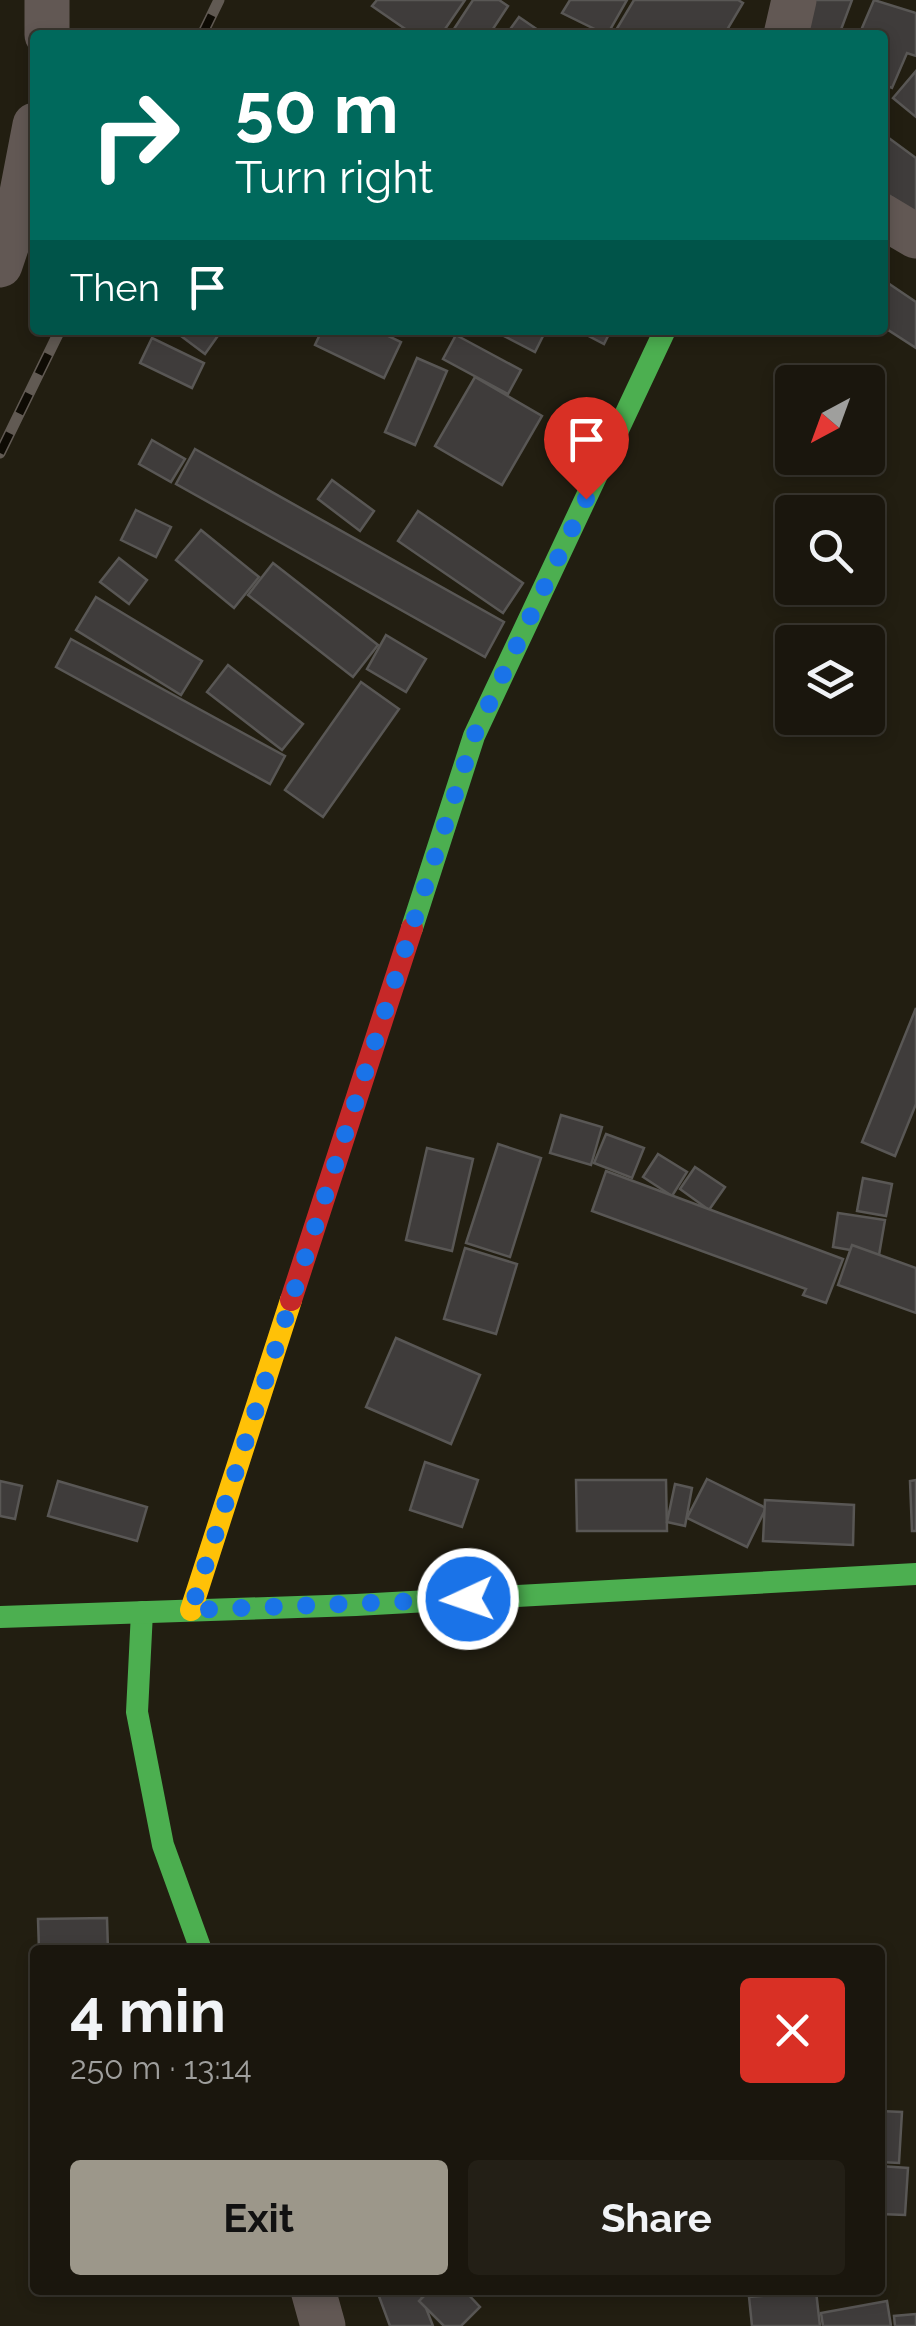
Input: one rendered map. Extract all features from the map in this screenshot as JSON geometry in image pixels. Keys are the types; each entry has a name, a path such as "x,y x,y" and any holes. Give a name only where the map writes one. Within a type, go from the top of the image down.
{"street":[{"path":"47,0 47,30"},
{"path":"787,30 794,0"},
{"path":"0,265 19,208 30,152"},
{"path":"888,220 916,236"},
{"path":"191,1610 474,736 663,335"},
{"path":"0,1617 916,1574"},
{"path":"142,1612 137,1712 163,1845 199,1945"},
{"path":"314,2295 323,2326"}],"building":[{"path":"377,0 465,0 444,30 407,30 372,6"},
{"path":"473,0 499,0 508,6 492,30 453,30"},
{"path":"570,0 627,0 610,30 597,30 562,13"},
{"path":"634,0 743,3 727,30 616,30"},
{"path":"811,0 852,0 841,30 800,30"},
{"path":"874,0 916,13 916,56 907,53 892,88 888,86 888,30 861,30"},
{"path":"519,17 538,30 510,30"},
{"path":"916,71 916,117 893,98"},
{"path":"888,137 916,158 916,215 888,194"},
{"path":"888,283 916,302 916,348 888,330"},
{"path":"180,335 218,335 205,354"},
{"path":"320,335 386,335 401,342 384,378 315,345"},
{"path":"456,335 521,370 508,394 443,359"},
{"path":"502,335 544,335 535,352"},
{"path":"587,335 608,335 604,344"},
{"path":"152,338 204,363 192,388 140,363"},
{"path":"417,358 447,371 415,445 385,432"},
{"path":"475,377 542,416 502,485 435,446"},
{"path":"152,440 185,459 171,482 139,464"},
{"path":"195,449 504,622 485,657 176,484"},
{"path":"332,480 374,511 360,531 318,499"},
{"path":"136,510 171,527 156,557 121,540"},
{"path":"418,511 523,583 503,613 398,541"},
{"path":"201,530 259,577 234,608 176,560"},
{"path":"119,558 147,580 129,604 100,582"},
{"path":"273,563 378,645 353,677 248,595"},
{"path":"96,597 202,661 181,695 76,630"},
{"path":"386,635 426,659 406,692 367,669"},
{"path":"71,639 285,756 270,784 56,667"},
{"path":"228,665 303,724 282,750 207,692"},
{"path":"361,682 399,709 323,817 285,790"},
{"path":"916,1008 916,1104 895,1156 862,1142"},
{"path":"561,1115 602,1127 591,1165 550,1153"},
{"path":"606,1134 644,1148 632,1178 594,1163"},
{"path":"498,1144 541,1158 510,1257 466,1243"},
{"path":"427,1148 473,1159 452,1251 406,1240"},
{"path":"658,1154 687,1172 672,1196 643,1177"},
{"path":"695,1167 725,1187 709,1210 680,1189"},
{"path":"606,1171 843,1259 826,1303 803,1295 806,1289 592,1211"},
{"path":"863,1178 892,1184 886,1216 857,1211"},
{"path":"838,1213 885,1220 879,1255 833,1247"},
{"path":"852,1245 916,1268 916,1313 838,1285"},
{"path":"465,1248 517,1264 496,1334 444,1319"},
{"path":"396,1338 480,1375 451,1444 366,1407"},
{"path":"425,1462 478,1480 462,1527 410,1510"},
{"path":"707,1479 766,1508 747,1547 687,1518"},
{"path":"576,1480 666,1480 667,1531 577,1531"},
{"path":"916,1480 916,1531 912,1531 910,1481"},
{"path":"0,1481 22,1486 15,1519 0,1516"},
{"path":"58,1481 147,1507 137,1541 48,1516"},
{"path":"675,1484 692,1488 685,1526 667,1522"},
{"path":"765,1500 854,1505 853,1545 763,1541"},
{"path":"107,1918 108,1945 39,1945 38,1919"},
{"path":"885,2111 902,2112 899,2163 885,2162"},
{"path":"885,2166 908,2168 905,2215 885,2214"},
{"path":"378,2295 421,2295 433,2326 390,2326"},
{"path":"425,2295 469,2295 480,2307 461,2326 444,2326 419,2301"},
{"path":"816,2295 820,2326 752,2326 749,2297"},
{"path":"887,2301 891,2326 823,2326 821,2313"},
{"path":"916,2314 916,2326 895,2326 894,2316"}],"railway":[{"path":"204,30 219,0"},
{"path":"0,453 58,335"}],"traffic: fast":[{"path":"412,928 474,736 663,335"},
{"path":"0,1617 356,1605 916,1574"},
{"path":"142,1612 137,1712 163,1845 199,1945"}],"traffic: slow":[{"path":"191,1610 291,1300"}],"traffic: jam":[{"path":"291,1300 412,928"}],"route":[{"path":"468,1599 191,1610 474,736 586,499"}]}
